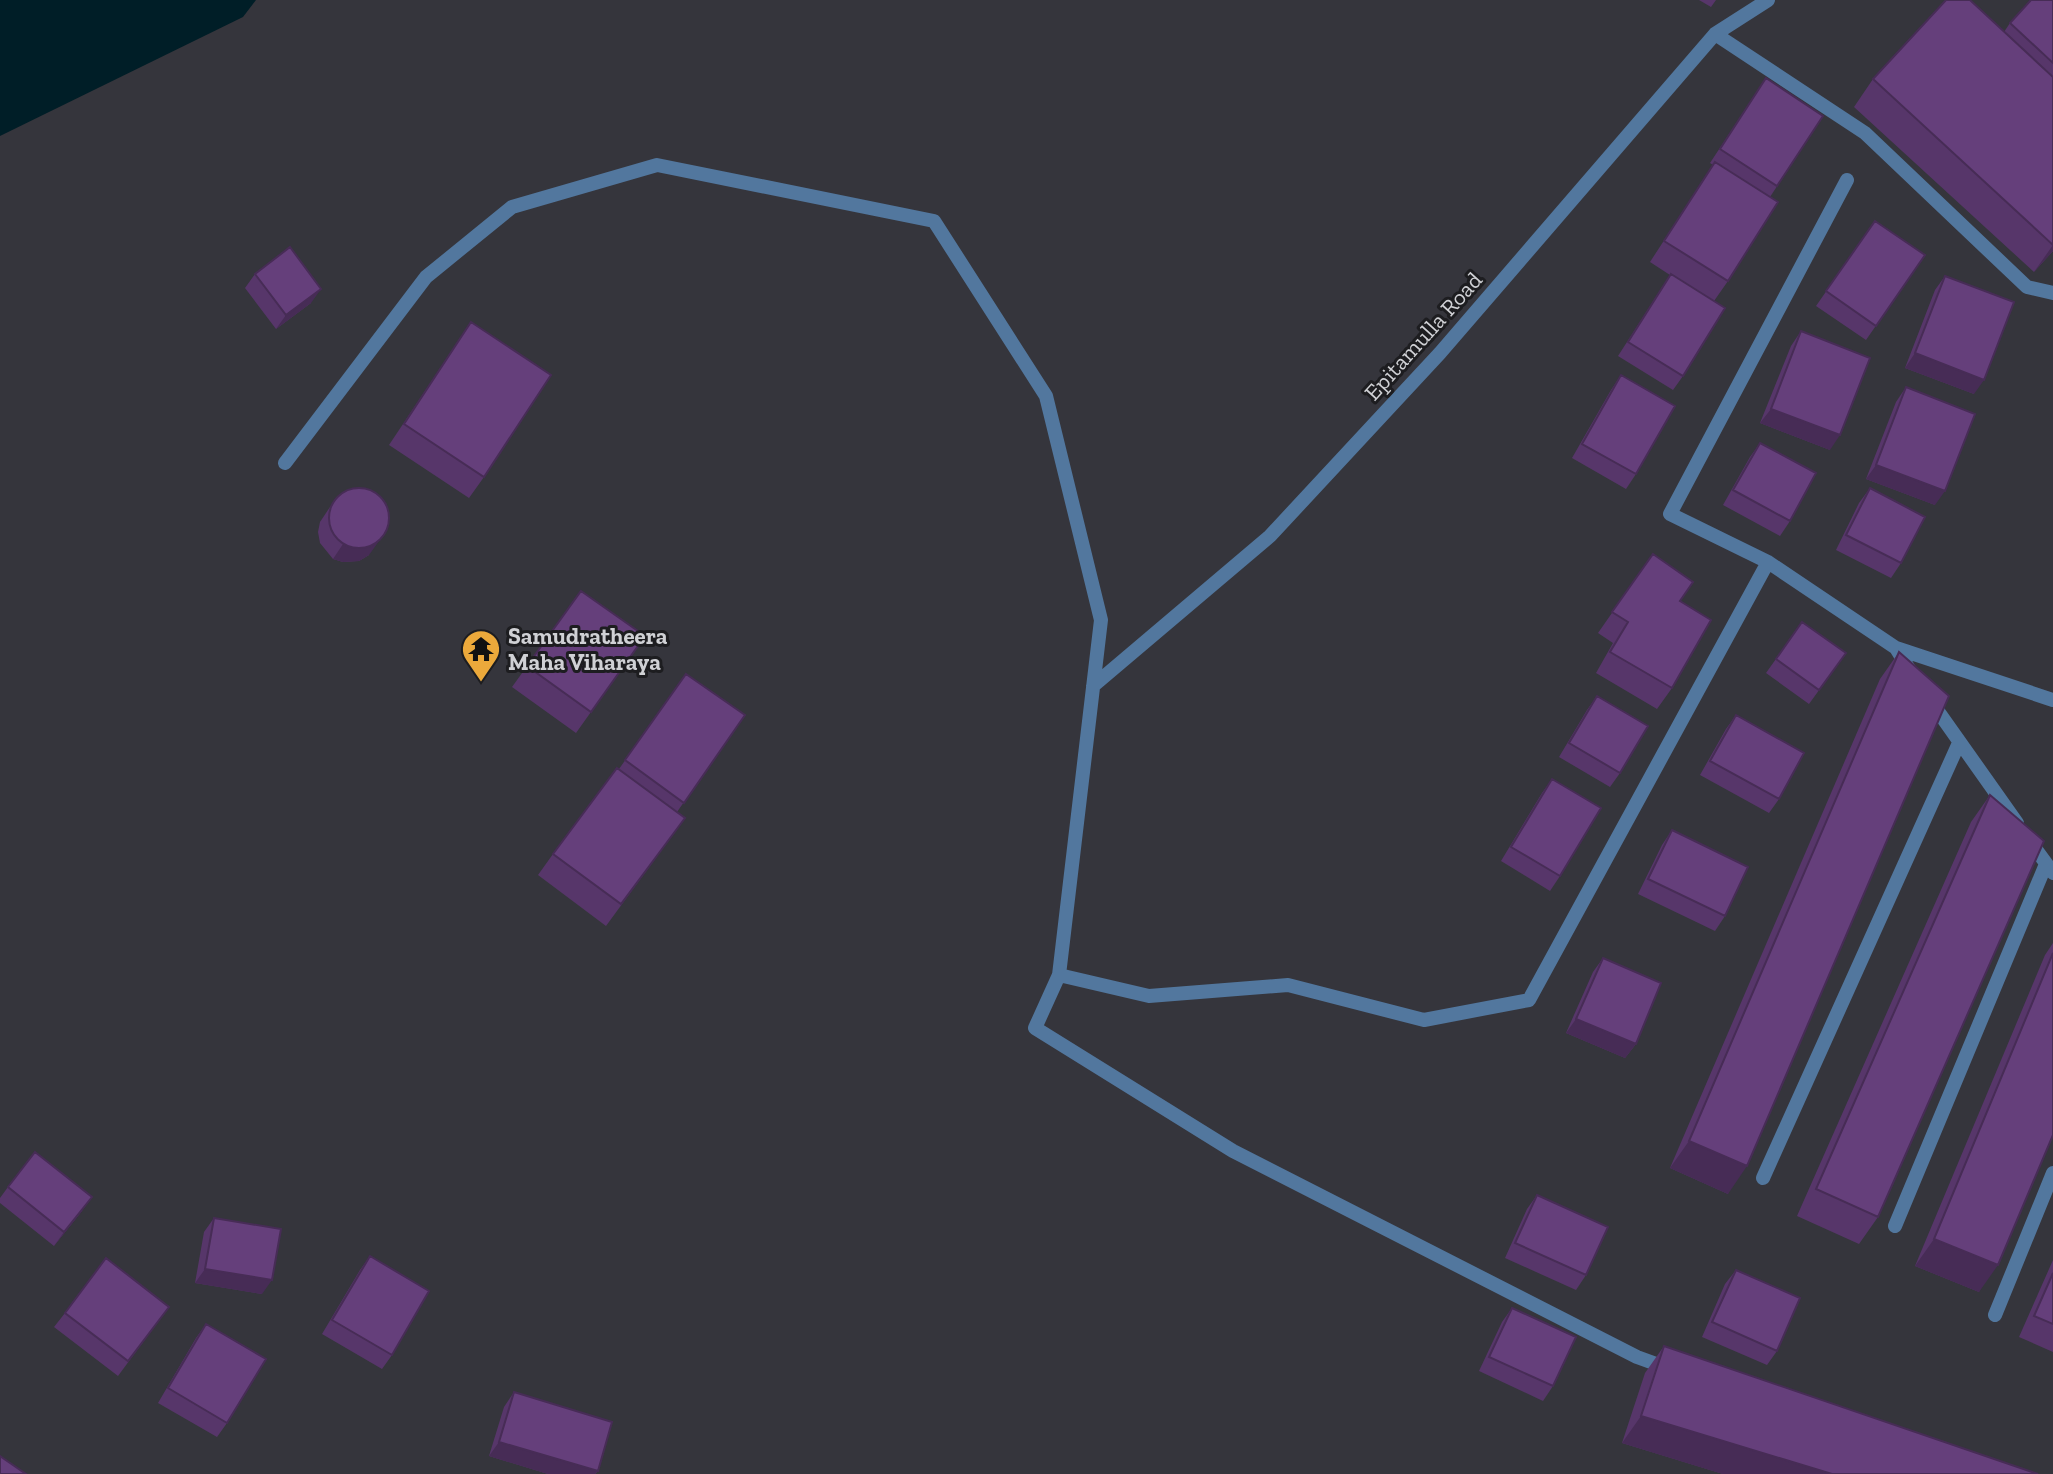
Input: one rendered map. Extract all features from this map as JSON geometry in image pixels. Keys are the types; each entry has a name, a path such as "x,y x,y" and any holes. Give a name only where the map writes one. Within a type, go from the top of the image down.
{"street":[{"name":"Epitamulla Road","path":"1093,686 1270,536 1440,354 1716,34 1768,0"},
{"path":"1716,34 1866,133 2027,287 2053,293"},
{"path":"285,463 426,277 512,207 657,165 934,221 1046,396 1101,620 1059,975 1035,1028 1233,1151 1637,1357 1689,1375"},
{"path":"1847,180 1670,514 1768,562 1896,648 2053,700"},
{"path":"1059,975 1149,996 1288,985 1424,1020 1529,1000 1768,562"},
{"path":"1895,1226 2050,868 1959,743 1896,648"},
{"path":"1763,1178 1959,743"},
{"path":"1995,1315 2053,1173"}],"water":[{"path":"0,0 256,0 243,17 0,136"}],"building":[{"path":"1946,0 1970,0 2053,77 2053,245 1873,79"},
{"path":"2031,0 2053,0 2053,63 2010,23"},
{"path":"1766,78 1823,116 1777,186 1720,149"},
{"path":"1715,162 1778,202 1728,281 1664,241"},
{"path":"1875,221 1925,255 1876,326 1826,291"},
{"path":"290,247 321,289 286,315 255,274"},
{"path":"1671,274 1725,308 1683,376 1628,342"},
{"path":"1945,276 2014,302 1984,380 1915,353"},
{"path":"471,322 551,375 484,477 404,424"},
{"path":"1801,331 1870,358 1840,435 1771,409"},
{"path":"1621,375 1675,406 1636,474 1582,444"},
{"path":"1906,387 1975,414 1945,491 1876,465"},
{"path":"1760,443 1816,473 1790,521 1733,490"},
{"path":"359,488 376,493 384,501 389,518 384,535 376,543 359,548 342,543 334,535 329,518 334,501 342,493"},
{"path":"1870,488 1925,517 1901,563 1846,535"},
{"path":"1653,554 1693,582 1680,601 1711,620 1672,688 1610,652 1628,622 1612,612"},
{"path":"581,591 645,636 591,712 527,666"},
{"path":"1802,622 1846,653 1819,690 1776,659"},
{"path":"1899,652 1949,696 1747,1166 1689,1141"},
{"path":"686,674 745,715 684,803 625,760"},
{"path":"1597,696 1648,726 1620,773 1569,743"},
{"path":"1736,715 1804,753 1779,799 1710,761"},
{"path":"617,768 685,818 621,904 553,854"},
{"path":"1552,779 1601,808 1560,876 1511,847"},
{"path":"1990,795 2044,841 1878,1217 1816,1189"},
{"path":"1672,830 1748,867 1725,916 1648,879"},
{"path":"2053,953 2053,1135 1998,1265 1934,1239"},
{"path":"1603,958 1661,983 1636,1044 1576,1019"},
{"path":"35,1152 92,1197 64,1232 8,1187"},
{"path":"1537,1195 1608,1227 1586,1275 1515,1243"},
{"path":"214,1218 281,1229 272,1280 205,1269"},
{"path":"370,1256 429,1291 392,1355 332,1320"},
{"path":"106,1258 169,1307 128,1361 65,1313"},
{"path":"1736,1270 1800,1298 1777,1351 1712,1322"},
{"path":"2053,1273 2053,1324 2034,1316"},
{"path":"1512,1308 1576,1337 1553,1386 1489,1357"},
{"path":"206,1324 266,1359 227,1423 168,1388"},
{"path":"1664,1346 2038,1474 1832,1474 1641,1416"},
{"path":"514,1392 612,1422 598,1471 499,1442"},
{"path":"0,1456 26,1474 0,1474"}],"place":[{"name":"Samudratheera Maha Viharaya","path":"481,683"}]}
